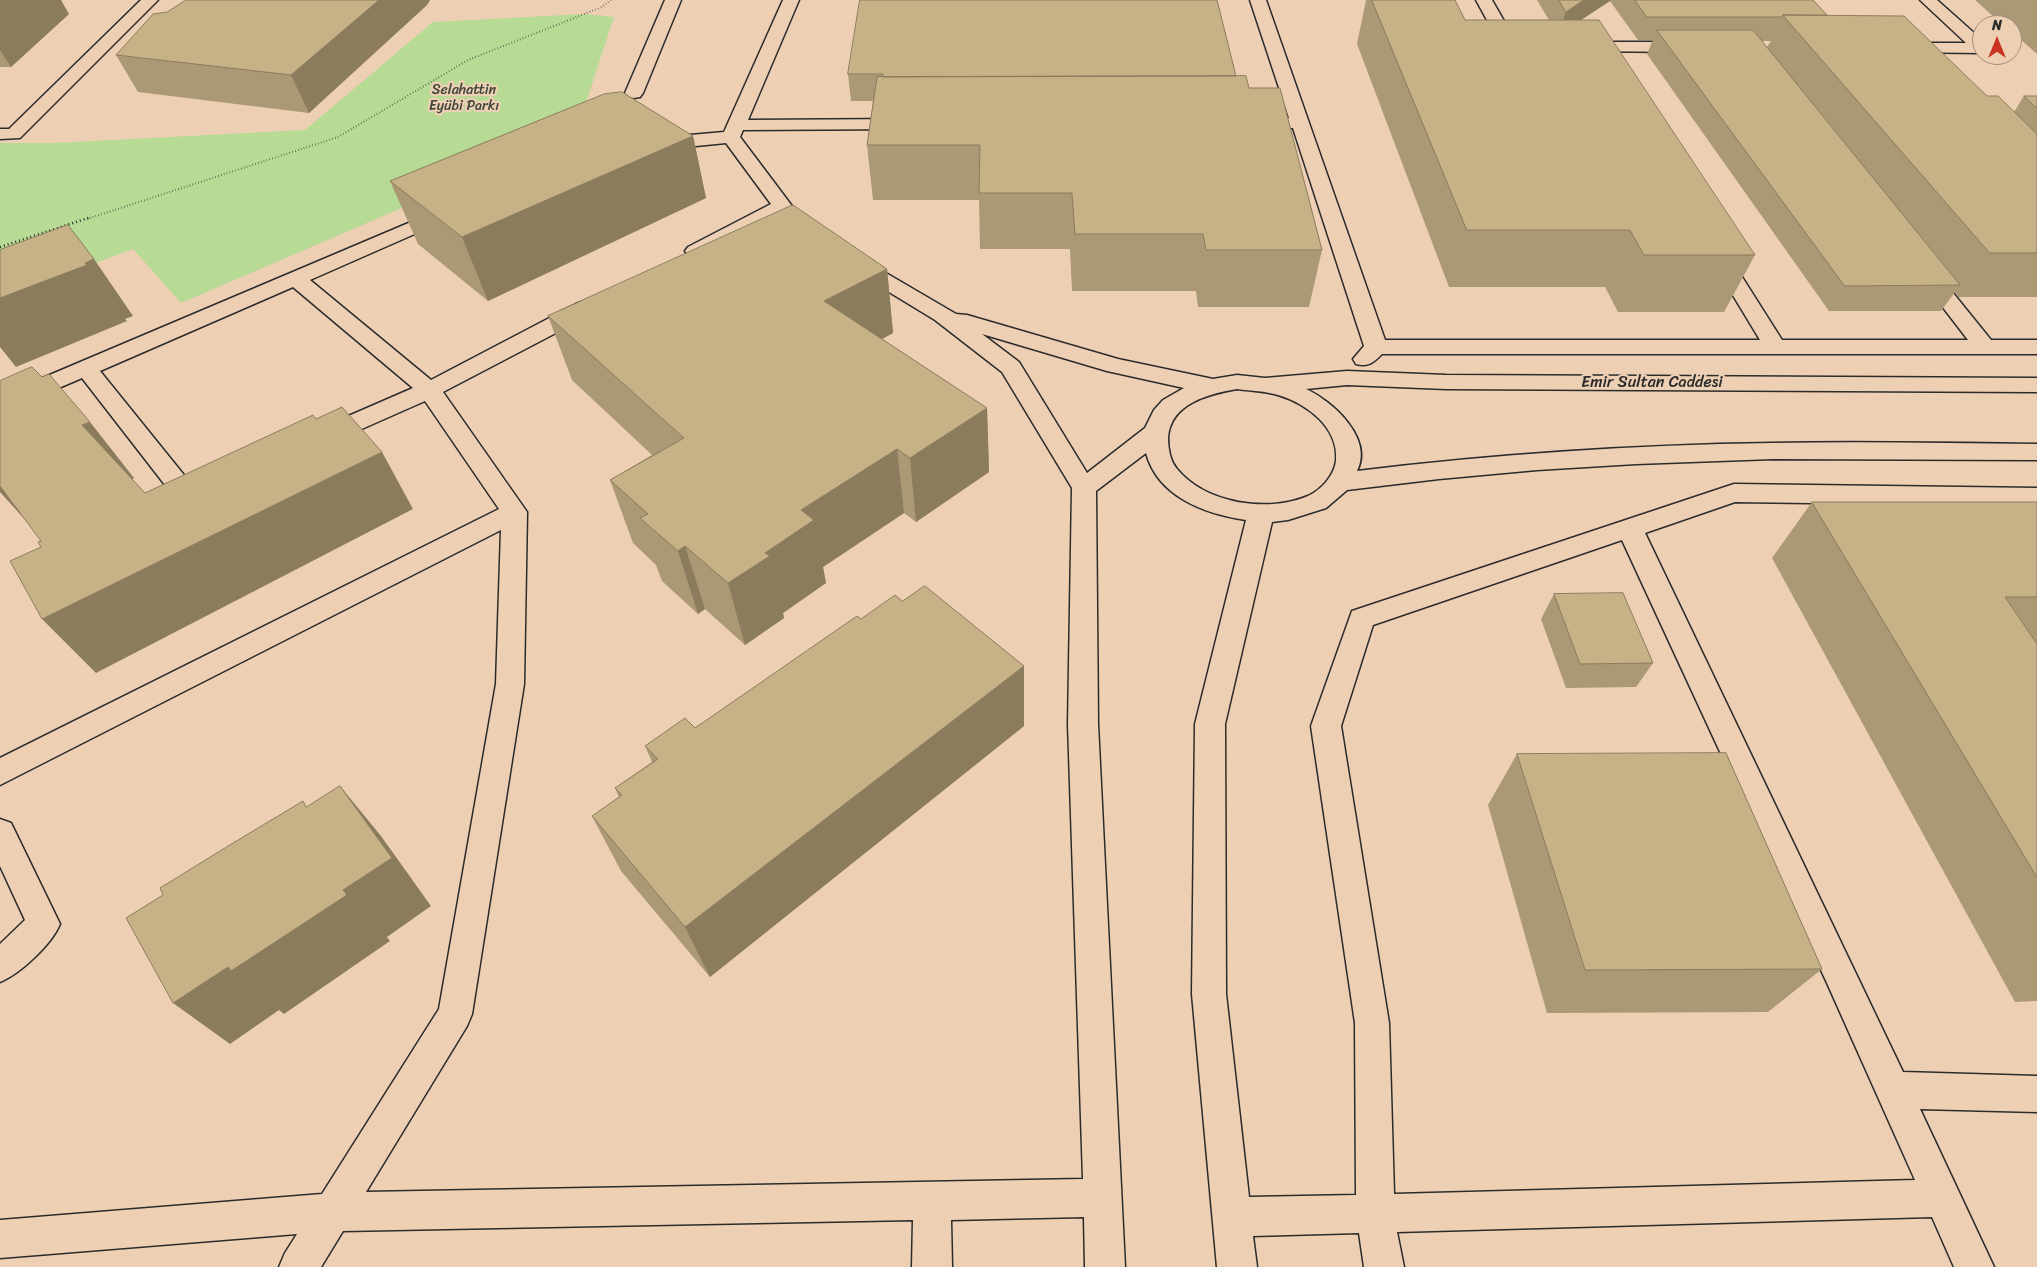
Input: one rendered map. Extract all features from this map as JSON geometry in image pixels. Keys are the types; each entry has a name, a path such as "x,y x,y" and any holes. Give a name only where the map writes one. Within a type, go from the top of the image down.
{"street":[{"path":"0,134 14,134 150,0"},
{"path":"634,92 673,0"},
{"path":"734,131 791,0"},
{"path":"1258,0 1376,346"},
{"path":"1484,0 1510,47 1529,47"},
{"path":"1910,62 1891,48 1980,48 1928,0"},
{"path":"1568,47 1701,48"},
{"path":"1588,47 1598,64"},
{"path":"1241,123 1300,123"},
{"path":"637,146 734,131 924,124"},
{"path":"734,131 782,206 800,230 825,245"},
{"path":"0,405 464,205"},
{"path":"676,261 782,206"},
{"path":"1708,238 1776,346"},
{"path":"1912,254 1985,346"},
{"path":"842,255 944,315 1011,367 1084,488 1082,724 1105,1267"},
{"path":"295,278 428,390 514,512 510,684 455,1014 299,1267"},
{"path":"304,445 428,390 606,298"},
{"path":"944,315 1115,366 1210,386"},
{"path":"1347,378 1376,346 2037,346"},
{"path":"86,368 188,497 223,481"},
{"name":"Emir Sultan Caddesi","path":"1266,385 1347,378 1456,382 2037,385"},
{"path":"1237,382 1266,385 1294,392 1319,406 1337,422 1348,442 1349,462 1341,482 1324,498 1296,510 1261,514 1227,509 1195,496 1170,477 1157,455 1155,433 1164,412 1184,396 1210,386 1237,382"},
{"path":"1084,488 1155,433"},
{"path":"1341,482 1407,473 1557,460 1726,452 2037,452"},
{"path":"1384,1267 1375,1213 1372,1023 1326,726 1362,618 1734,493 2037,497"},
{"path":"0,772 514,512"},
{"path":"1237,1267 1210,994 1210,724 1261,514"},
{"path":"1630,529 1974,1267"},
{"path":"0,833 44,924 0,966"},
{"path":"1893,1090 2037,1094"},
{"path":"0,1239 334,1212 1102,1198"},
{"path":"1232,1217 1943,1198"},
{"path":"932,1200 932,1267"}],"path":[{"path":"0,247 338,137 468,60 602,7 611,0"}],"green space":[{"name":"Selahattin Eyübi Parkı","path":"584,14 614,17 576,133 181,303 133,249 0,299 0,143 54,143 305,130 433,22"}],"building":[{"path":"186,0 379,0 291,75 116,55 153,14 167,12"},
{"path":"860,0 1217,0 1236,76 883,77 883,74 848,74"},
{"path":"1372,0 1455,0 1465,20 1599,20 1755,255 1644,255 1630,230 1467,230"},
{"path":"1559,0 1584,0 1566,12"},
{"path":"1635,0 1813,0 1827,15 1647,17"},
{"path":"1783,15 1904,16 1987,96 1998,96 2037,134 2037,253 1990,253"},
{"path":"1657,30 1753,30 1960,285 1845,286"},
{"path":"1246,76 1249,88 1280,88 1322,250 1206,250 1203,234 1075,234 1072,193 979,193 980,145 867,145 877,77"},
{"path":"622,92 693,136 462,237 390,181 604,94"},
{"path":"2024,96 2037,96 2037,108"},
{"path":"793,205 887,269 824,301 987,408 910,458 897,449 801,510 814,520 765,553 770,556 728,583 685,546 678,551 640,518 648,514 610,480 684,438 548,316"},
{"path":"68,225 94,259 85,263 87,265 0,298 0,250"},
{"path":"32,367 42,377 49,374 90,422 82,425 145,493 313,415 316,419 342,407 382,452 42,619 10,561 41,547 38,542 41,541 0,486 0,381"},
{"path":"1812,502 2037,502 2037,597 2005,597 2037,644 2037,877"},
{"path":"925,586 1024,666 685,927 592,816 622,795 615,788 658,759 645,746 685,718 695,728 857,616 861,619 895,595 902,601"},
{"path":"1623,593 1653,663 1580,664 1554,594"},
{"path":"1726,753 1822,969 1585,970 1517,754"},
{"path":"340,786 392,858 343,890 347,895 231,971 228,967 173,1003 126,918 163,895 160,888 303,801 306,807"}]}
